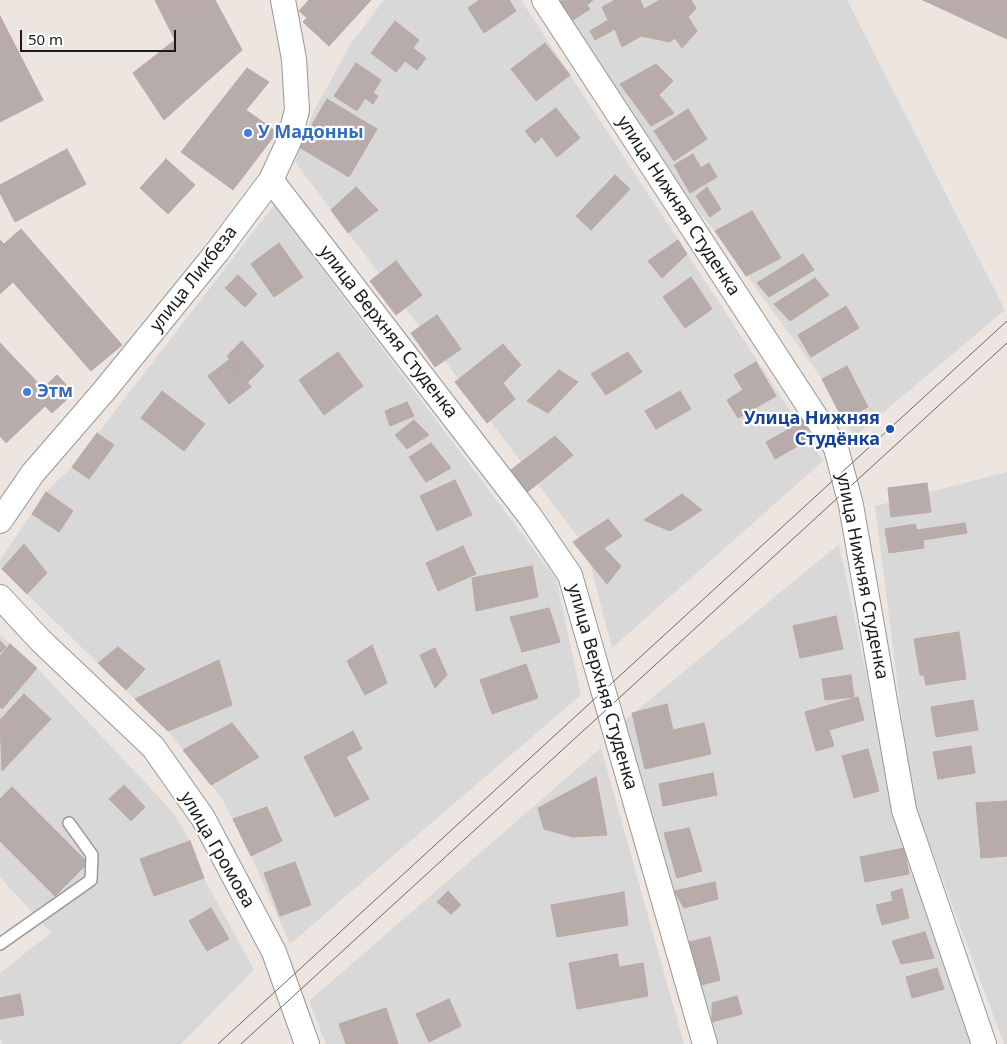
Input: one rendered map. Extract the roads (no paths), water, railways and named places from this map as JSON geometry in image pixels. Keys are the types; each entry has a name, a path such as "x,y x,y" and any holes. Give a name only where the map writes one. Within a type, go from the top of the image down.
{"street":[{"name":"улица Нижняя Cтуденкa","path":"544,0 836,448 852,505 904,810 984,1044"},
{"name":"улица Ликбеза","path":"0,522 33,473 104,392 271,180 288,141 296,110 294,59 283,1"},
{"name":"улица Верхняя Студенка","path":"271,180 529,515 570,575 705,1044"},
{"name":"улица Громова","path":"0,597 41,641 153,747 203,818 274,952 307,1044"}],"lane":[{"path":"0,944 91,880 92,855 69,823"}],"tram line":[{"path":"218,1044 1007,321"},
{"path":"241,1044 1007,343"}],"place":[{"name":"У Мадонны","path":"248,133"},
{"name":"Этм","path":"27,392"},
{"name":"Улица Нижняя Студёнка","path":"890,429"}]}
